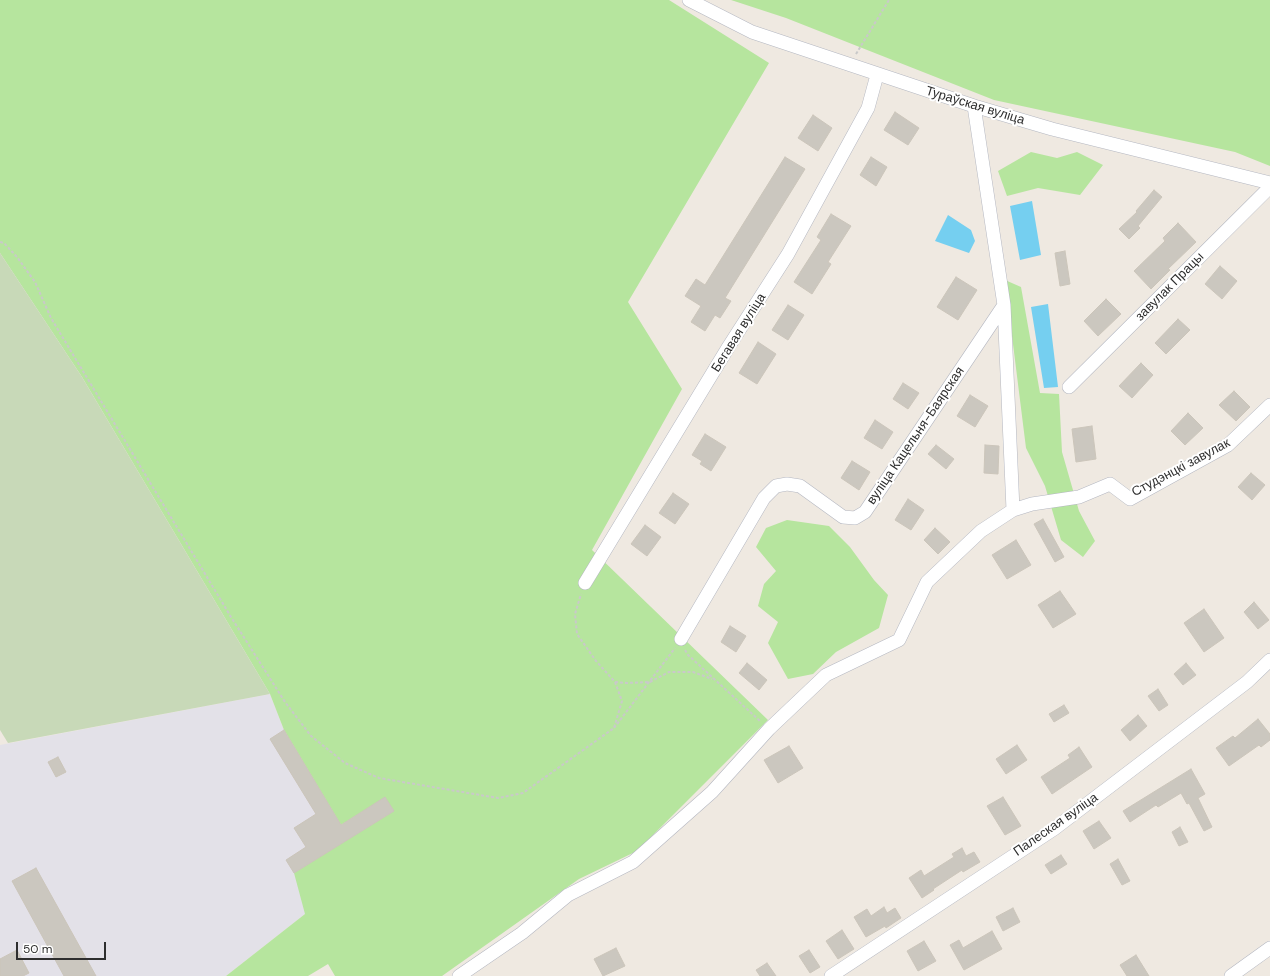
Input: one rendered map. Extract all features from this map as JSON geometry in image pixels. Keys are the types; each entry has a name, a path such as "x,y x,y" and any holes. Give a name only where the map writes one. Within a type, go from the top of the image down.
{"street":[{"name":"Тураўская вуліца","path":"689,0 752,32 849,66 974,106 1052,129 1270,183"},
{"name":"Бегавая вуліца","path":"585,583 729,346 788,254 868,108 877,75"},
{"path":"974,106 1004,305 1013,510"},
{"name":"завулак Працы","path":"1069,387 1270,187"},
{"name":"вуліца Кацельня-Баярская","path":"681,639 764,498 776,486 787,484 800,486 843,517 855,518 865,512 1004,305"},
{"name":"Студэнцкі завулак","path":"459,976 522,933 568,895 634,862 712,792 770,729 826,675 899,640 927,582 981,531 1013,510 1032,504 1079,497 1110,484 1130,499 1228,445 1270,405"},
{"name":"Палеская вуліца","path":"831,976 1054,829 1247,682 1270,660"},
{"path":"1231,976 1270,948"}],"path":[{"path":"849,66 889,0"},
{"path":"0,242 17,257 35,282 55,325 231,617 285,702 311,736 345,763 379,778 498,798 523,793 614,728 681,639"},
{"path":"585,583 574,614 578,634 596,661 615,682 622,701 614,728"},
{"path":"681,639 688,655 770,729"},
{"path":"615,682 650,682 669,672 693,672 713,679"}],"shaded area":[{"path":"270,694 284,730 342,825 385,797 305,914 226,976 0,976 0,745"}],"green space":[{"path":"0,0 669,0 769,63 628,302 682,389 592,550 768,720 637,851 579,879 442,976 335,976 328,964 308,976 226,976 305,914 294,873 393,811 385,798 341,825 284,730 270,694 82,377 0,253"},
{"path":"731,0 1270,0 1270,166 1235,152 994,100 786,18"},
{"path":"1031,152 1057,158 1077,152 1103,165 1080,195 1038,188 1007,196 998,171"},
{"path":"0,253 82,377 270,694 8,743 0,730"},
{"path":"1005,280 1021,287 1040,393 1059,394 1062,452 1079,511 1095,541 1083,557 1061,540 1045,486 1026,448"},
{"path":"787,520 829,526 850,547 874,580 888,595 879,628 836,652 813,674 788,679 768,643 778,622 758,606 764,584 776,571 756,547 766,528"}],"water":[{"path":"1032,201 1041,255 1020,260 1010,206"},
{"path":"948,215 971,230 975,241 969,253 935,241"},
{"path":"1048,304 1058,387 1044,388 1031,307"}],"building":[{"path":"895,112 919,128 908,145 884,130"},
{"path":"813,115 832,128 818,151 798,138"},
{"path":"785,157 805,169 725,298 731,301 720,318 715,315 705,331 691,322 701,306 685,296 696,279 705,285"},
{"path":"871,157 887,167 876,186 860,175"},
{"path":"1154,190 1162,197 1138,226 1140,228 1129,239 1119,229 1137,212 1136,211"},
{"path":"831,214 851,226 828,262 831,264 812,294 794,282 821,240 817,237"},
{"path":"1178,223 1196,242 1168,269 1170,270 1151,289 1134,271 1165,241 1163,238"},
{"path":"1065,251 1070,284 1060,286 1055,253"},
{"path":"1220,266 1237,281 1222,299 1205,284"},
{"path":"956,277 977,290 958,320 937,307"},
{"path":"1106,299 1121,314 1098,336 1084,321"},
{"path":"788,305 804,315 788,340 772,330"},
{"path":"1178,319 1190,330 1166,354 1155,343"},
{"path":"758,342 776,354 757,384 739,373"},
{"path":"1141,363 1153,375 1132,398 1119,386"},
{"path":"903,383 919,393 908,409 893,399"},
{"path":"1234,391 1250,407 1236,421 1219,405"},
{"path":"970,395 988,406 975,427 957,416"},
{"path":"1188,413 1203,428 1185,445 1171,431"},
{"path":"875,420 893,432 882,449 864,438"},
{"path":"1092,426 1096,459 1076,462 1072,429"},
{"path":"705,434 726,447 711,471 700,464 702,461 692,455"},
{"path":"936,445 954,459 946,469 928,454"},
{"path":"985,445 999,446 998,474 984,473"},
{"path":"852,461 870,472 859,490 841,478"},
{"path":"1251,473 1265,485 1252,500 1238,487"},
{"path":"673,493 689,504 675,524 659,513"},
{"path":"908,499 924,510 911,530 895,520"},
{"path":"1043,519 1064,557 1055,562 1034,524"},
{"path":"645,525 661,537 647,556 631,544"},
{"path":"935,528 950,542 938,554 924,540"},
{"path":"1016,540 1031,565 1007,579 992,555"},
{"path":"1060,591 1076,614 1053,628 1038,605"},
{"path":"1254,602 1269,620 1258,629 1244,612"},
{"path":"1204,609 1224,638 1204,652 1184,623"},
{"path":"730,626 746,636 736,652 721,642"},
{"path":"747,663 767,680 759,690 739,673"},
{"path":"1186,663 1196,675 1183,685 1174,674"},
{"path":"1158,689 1168,705 1159,711 1148,696"},
{"path":"1064,705 1069,713 1054,722 1049,714"},
{"path":"1138,715 1147,726 1130,741 1121,730"},
{"path":"1258,719 1270,734 1270,740 1261,747 1259,745 1229,766 1216,748 1233,736 1235,738"},
{"path":"284,730 341,825 385,797 394,811 294,873 286,860 306,847 294,828 316,814 270,739"},
{"path":"1017,745 1027,760 1006,774 996,759"},
{"path":"789,746 803,768 778,783 764,760"},
{"path":"1079,747 1092,767 1052,794 1041,777 1070,758 1068,755"},
{"path":"58,757 66,772 56,777 48,762"},
{"path":"1191,769 1205,794 1198,798 1212,827 1204,831 1189,803 1187,804 1181,793 1158,807 1156,805 1130,822 1123,811"},
{"path":"1003,797 1021,826 1005,835 987,806"},
{"path":"1099,821 1111,838 1094,849 1083,831"},
{"path":"1180,827 1188,842 1179,846 1172,832"},
{"path":"962,848 966,856 974,852 980,862 963,872 962,870 922,898 909,878 921,870 924,876 954,857 952,854"},
{"path":"1061,855 1067,864 1051,874 1045,865"},
{"path":"1118,859 1130,881 1122,885 1110,864"},
{"path":"36,868 96,976 64,976 12,881"},
{"path":"884,907 887,913 895,908 901,918 886,928 885,926 866,937 854,917 867,909 871,916"},
{"path":"1013,908 1020,922 1003,931 996,917"},
{"path":"842,930 854,949 838,959 826,941"},
{"path":"992,931 1002,949 964,970 950,945 959,940 963,948"},
{"path":"924,941 936,961 918,971 907,951"},
{"path":"616,948 625,966 603,976 594,959"},
{"path":"17,950 29,973 23,976 0,976 0,959"},
{"path":"809,950 820,967 810,973 799,956"},
{"path":"1136,955 1149,976 1127,976 1120,965"},
{"path":"767,963 776,976 760,976 756,970"}]}
